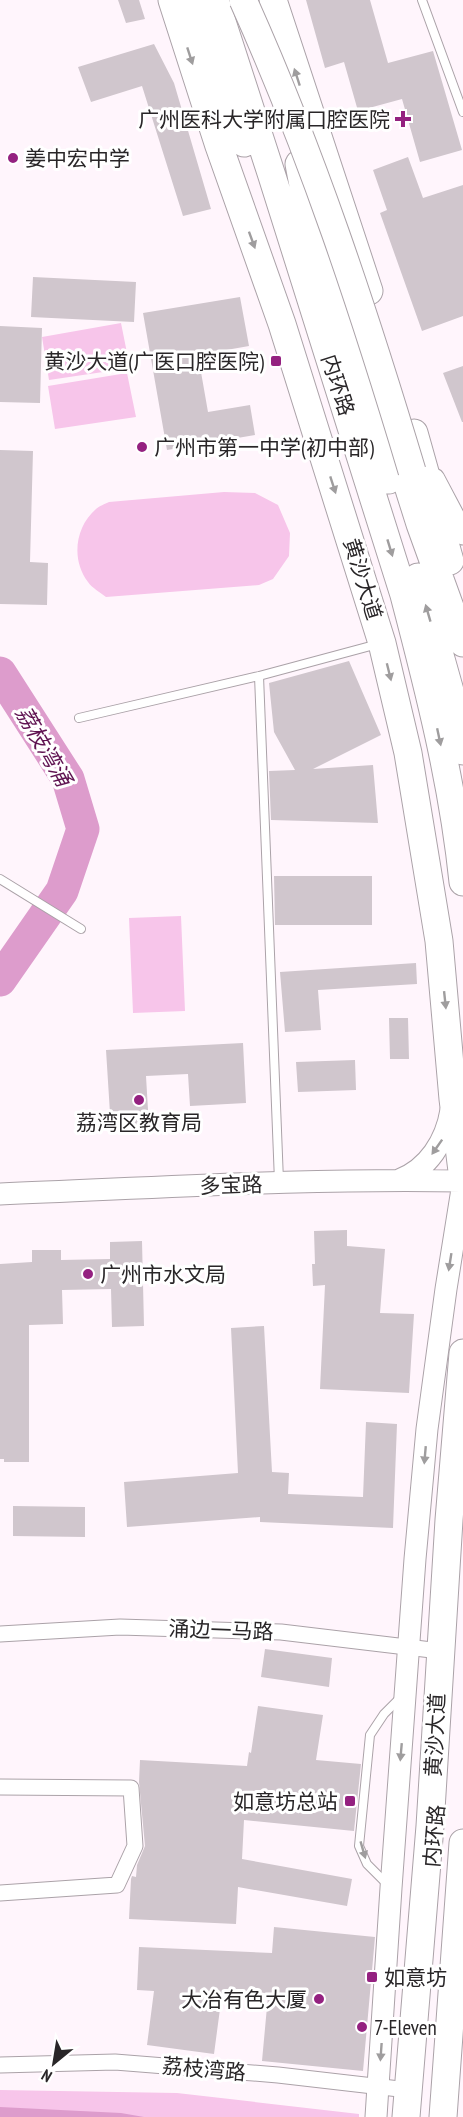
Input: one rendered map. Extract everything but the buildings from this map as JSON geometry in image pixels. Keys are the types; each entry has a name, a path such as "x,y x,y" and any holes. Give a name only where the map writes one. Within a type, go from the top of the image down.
{"highway":[{"name":"黄沙大道","path":"172,0 219,147 282,324 382,643 408,753 440,941 453,1099 463,1181"},
{"path":"192,0 247,151 310,301"},
{"name":"内环路","path":"214,0 310,301 375,470 448,780 463,882"},
{"path":"244,0 299,164 342,282 420,524 463,643"},
{"path":"244,0 297,126 329,212 382,372 463,637"},
{"path":"273,0 422,459 463,615"},
{"path":"299,164 310,222 375,470 433,629 463,751"},
{"path":"440,941 446,955 463,967"},
{"name":"黄沙大道","path":"406,2117 430,1826 440,1652 463,1353"},
{"name":"内环路","path":"414,2117 463,1448"},
{"name":"内环路","path":"444,2117 463,1843"},
{"path":"444,2117 457,2042 463,1880"}],"main road":[{"path":"422,459 463,534"},
{"path":"398,1180 414,1174 442,1140 449,1125 453,1099"},
{"path":"376,2117 415,1559 427,1429 463,1181"},
{"name":"多宝路","path":"0,1194 279,1183 463,1181"},
{"path":"390,1910 422,1912"}],"street":[{"name":"涌边一马路","path":"0,1634 120,1627 282,1632 440,1652"},
{"path":"0,1787 131,1788 135,1846 117,1885 0,1893"},
{"name":"荔枝湾路","path":"0,2065 115,2062 278,2075 408,2090"}],"lane":[{"path":"422,0 463,112"},
{"path":"79,717 259,675 382,643"},
{"path":"259,675 279,1183"},
{"path":"0,879 81,929"},
{"path":"391,1888 367,1864 359,1846 370,1735 384,1714 406,1693"}],"shaded area":[{"path":"121,323 130,368 49,380 42,337"},
{"path":"127,373 136,417 55,429 48,386"},
{"path":"224,492 255,493 278,505 290,533 289,556 273,579 259,585 106,597 88,582 79,564 78,544 89,516 99,507 109,502"},
{"path":"181,916 185,1011 133,1013 129,918"},
{"path":"0,2090 177,2093 359,2114 359,2117 0,2117"},
{"path":"0,2107 121,2113 144,2117 0,2117"}],"waterway":[{"name":"荔枝湾涌","path":"0,673 68,779 83,829 62,891 0,980"}],"place":[{"name":"广州医科大学附属口腔医院","path":"403,119"},
{"name":"姜中宏中学","path":"13,158"},
{"name":"黄沙大道(广医口腔医院)","path":"276,361"},
{"name":"广州市第一中学(初中部)","path":"142,447"},
{"name":"荔湾区教育局","path":"139,1100"},
{"name":"广州市水文局","path":"88,1274"},
{"name":"如意坊总站","path":"350,1801"},
{"name":"如意坊","path":"372,1977"},
{"name":"大冶有色大厦","path":"319,1999"},
{"name":"7-Eleven","path":"362,2027"}]}
